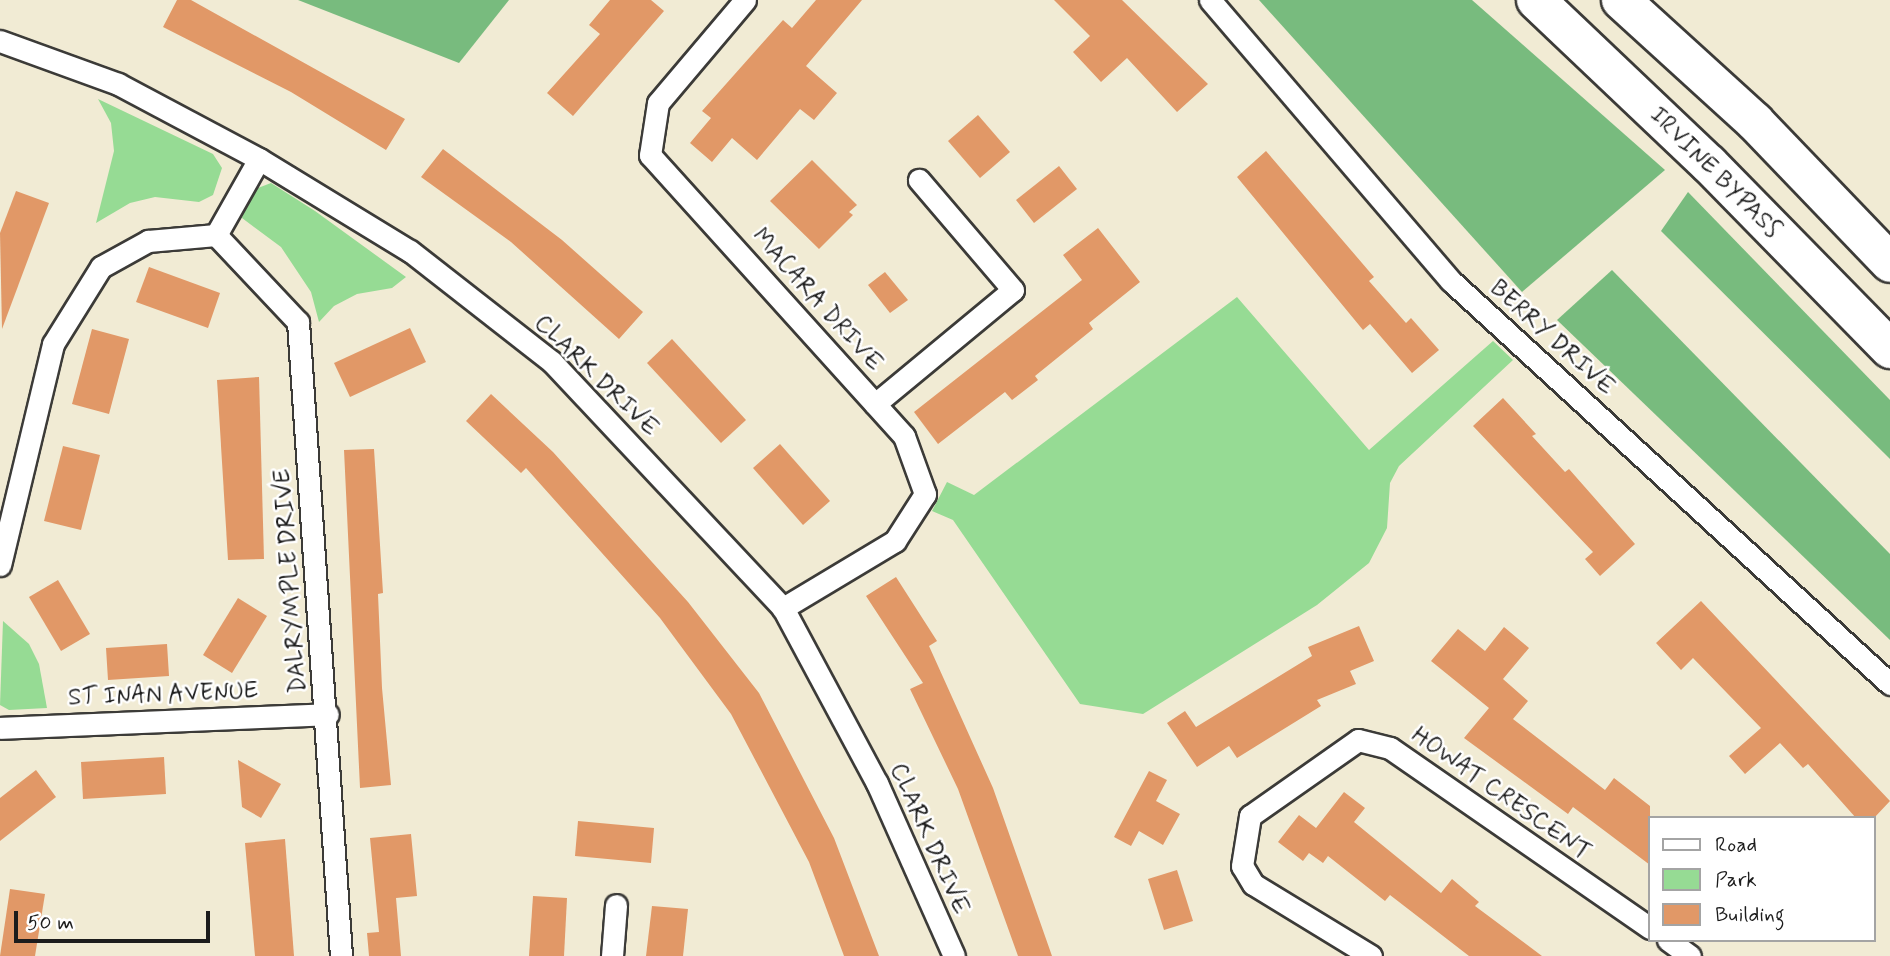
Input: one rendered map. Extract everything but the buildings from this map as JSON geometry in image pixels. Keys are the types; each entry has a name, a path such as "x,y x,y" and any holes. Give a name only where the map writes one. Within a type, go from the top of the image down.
{"highway":[{"name":"IRVINE BYPASS","path":"1536,0 1709,164 1890,349"},
{"path":"1621,0 1755,122 1890,263"}],"street":[{"name":"MACARA DRIVE","path":"745,0 658,103 650,155 904,436 925,494 895,541 783,608"},
{"name":"BERRY DRIVE","path":"1210,0 1451,281 1890,684"},
{"name":"CLARK DRIVE","path":"0,41 118,84 259,159 410,251 552,362 783,608 877,783 954,956"},
{"path":"0,565 4,527 53,344 101,267 148,241 216,235 259,159"},
{"path":"875,404 1013,290 919,180"},
{"name":"DALRYMPLE DRIVE","path":"216,235 298,321 328,714 341,956"},
{"name":"ST INAN AVENUE","path":"0,728 328,714"},
{"name":"HOWAT CRESCENT","path":"1371,956 1253,884 1242,866 1250,816 1357,740 1390,748 1648,927"},
{"path":"612,956 616,905"},
{"path":"1671,942 1690,956"}],"green space":[{"path":"298,0 509,0 459,63"},
{"path":"1259,0 1472,0 1665,170 1522,292"},
{"path":"98,99 213,154 222,168 213,195 199,202 155,197 130,203 96,223 114,151 111,123"},
{"path":"271,183 315,211 406,277 392,288 357,294 334,306 319,322 311,292 281,247 242,218 247,192"},
{"path":"1688,192 1890,400 1890,459 1661,231"},
{"path":"1612,270 1890,554 1890,640 1557,320"},
{"path":"1237,297 1369,450 1493,341 1513,360 1399,466 1390,483 1387,528 1369,563 1317,605 1143,714 1080,704 953,520 932,511 947,482 974,495"},
{"path":"3,621 29,644 39,664 47,708 9,710 0,705"}]}
